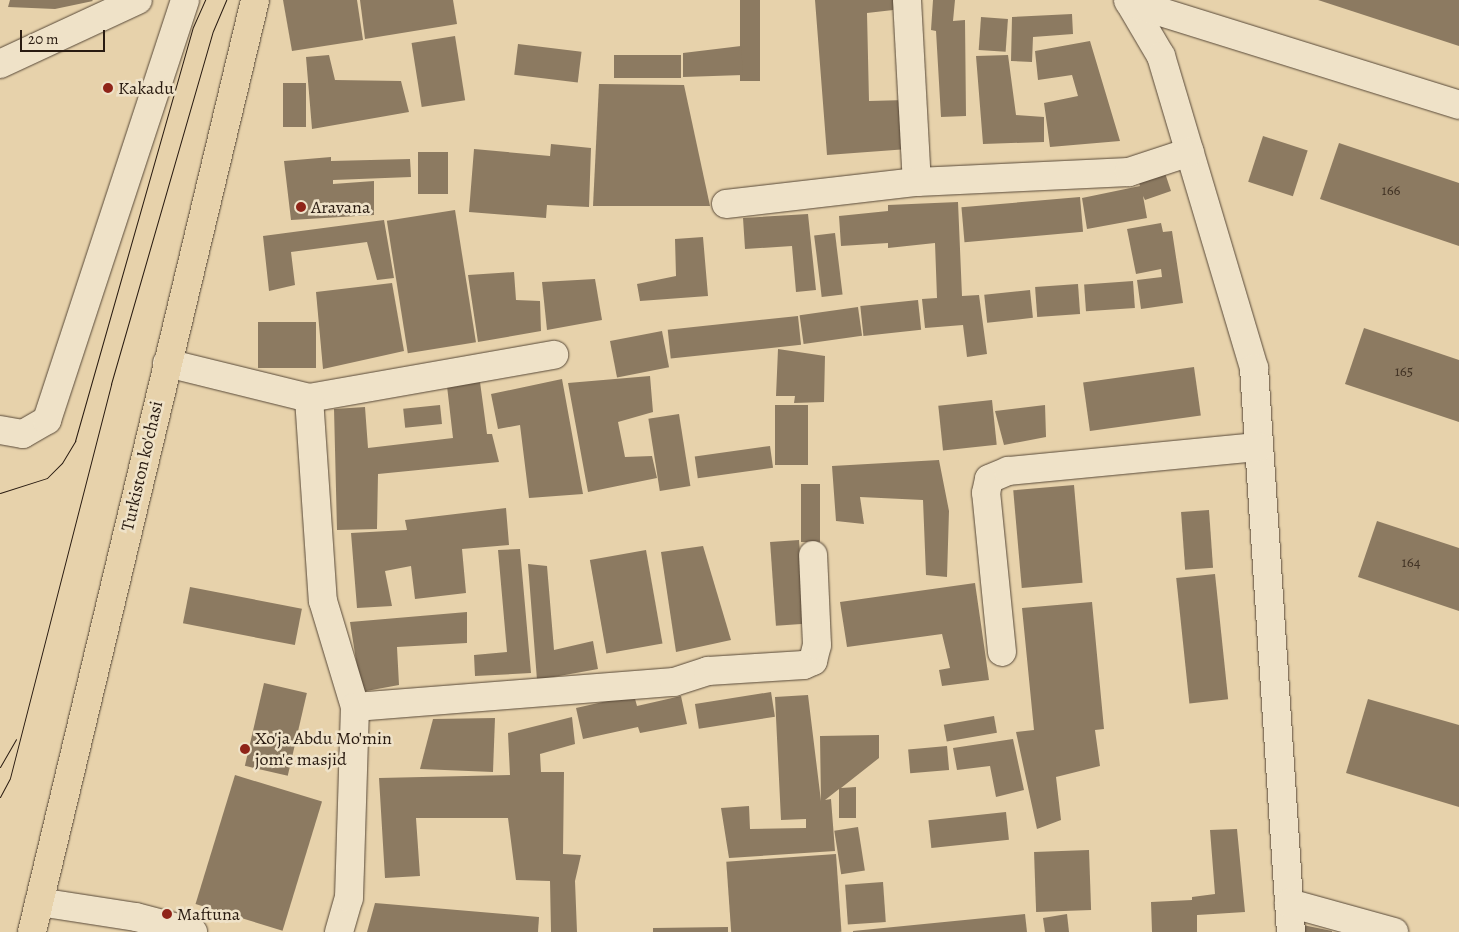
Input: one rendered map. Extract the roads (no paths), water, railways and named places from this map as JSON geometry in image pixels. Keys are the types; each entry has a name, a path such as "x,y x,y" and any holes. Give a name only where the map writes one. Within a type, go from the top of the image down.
{"main road":[{"name":"Turkiston ko'chasi","path":"32,932 255,0"}],"street":[{"path":"0,64 138,0"},
{"path":"0,430 23,434 47,420 185,0"},
{"path":"907,0 917,182"},
{"path":"1129,1 1459,105"},
{"path":"1129,1 1161,56 1254,368 1291,932"},
{"path":"726,204 917,182 1128,172 1190,152"},
{"path":"167,363 309,398 554,354"},
{"path":"309,398 323,601 355,707 349,898 339,932"},
{"path":"1002,652 986,494 989,480 1008,470 1259,447"},
{"path":"355,707 674,682 708,671 804,665 813,661 818,645 813,555"},
{"path":"39,902 136,917 193,932"},
{"path":"1289,903 1394,932"}],"tram line":[{"path":"0,493 47,478 62,463 75,441 193,27 205,0"},
{"path":"0,797 10,778 111,384 213,31 226,0"},
{"path":"0,767 16,739"}],"place":[{"name":"Kakadu","path":"108,88"},
{"name":"Aravana","path":"301,207"},
{"name":"Xo'ja Abdu Mo'min jom'e masjid","path":"245,749"},
{"name":"Maftuna","path":"167,914"}]}
